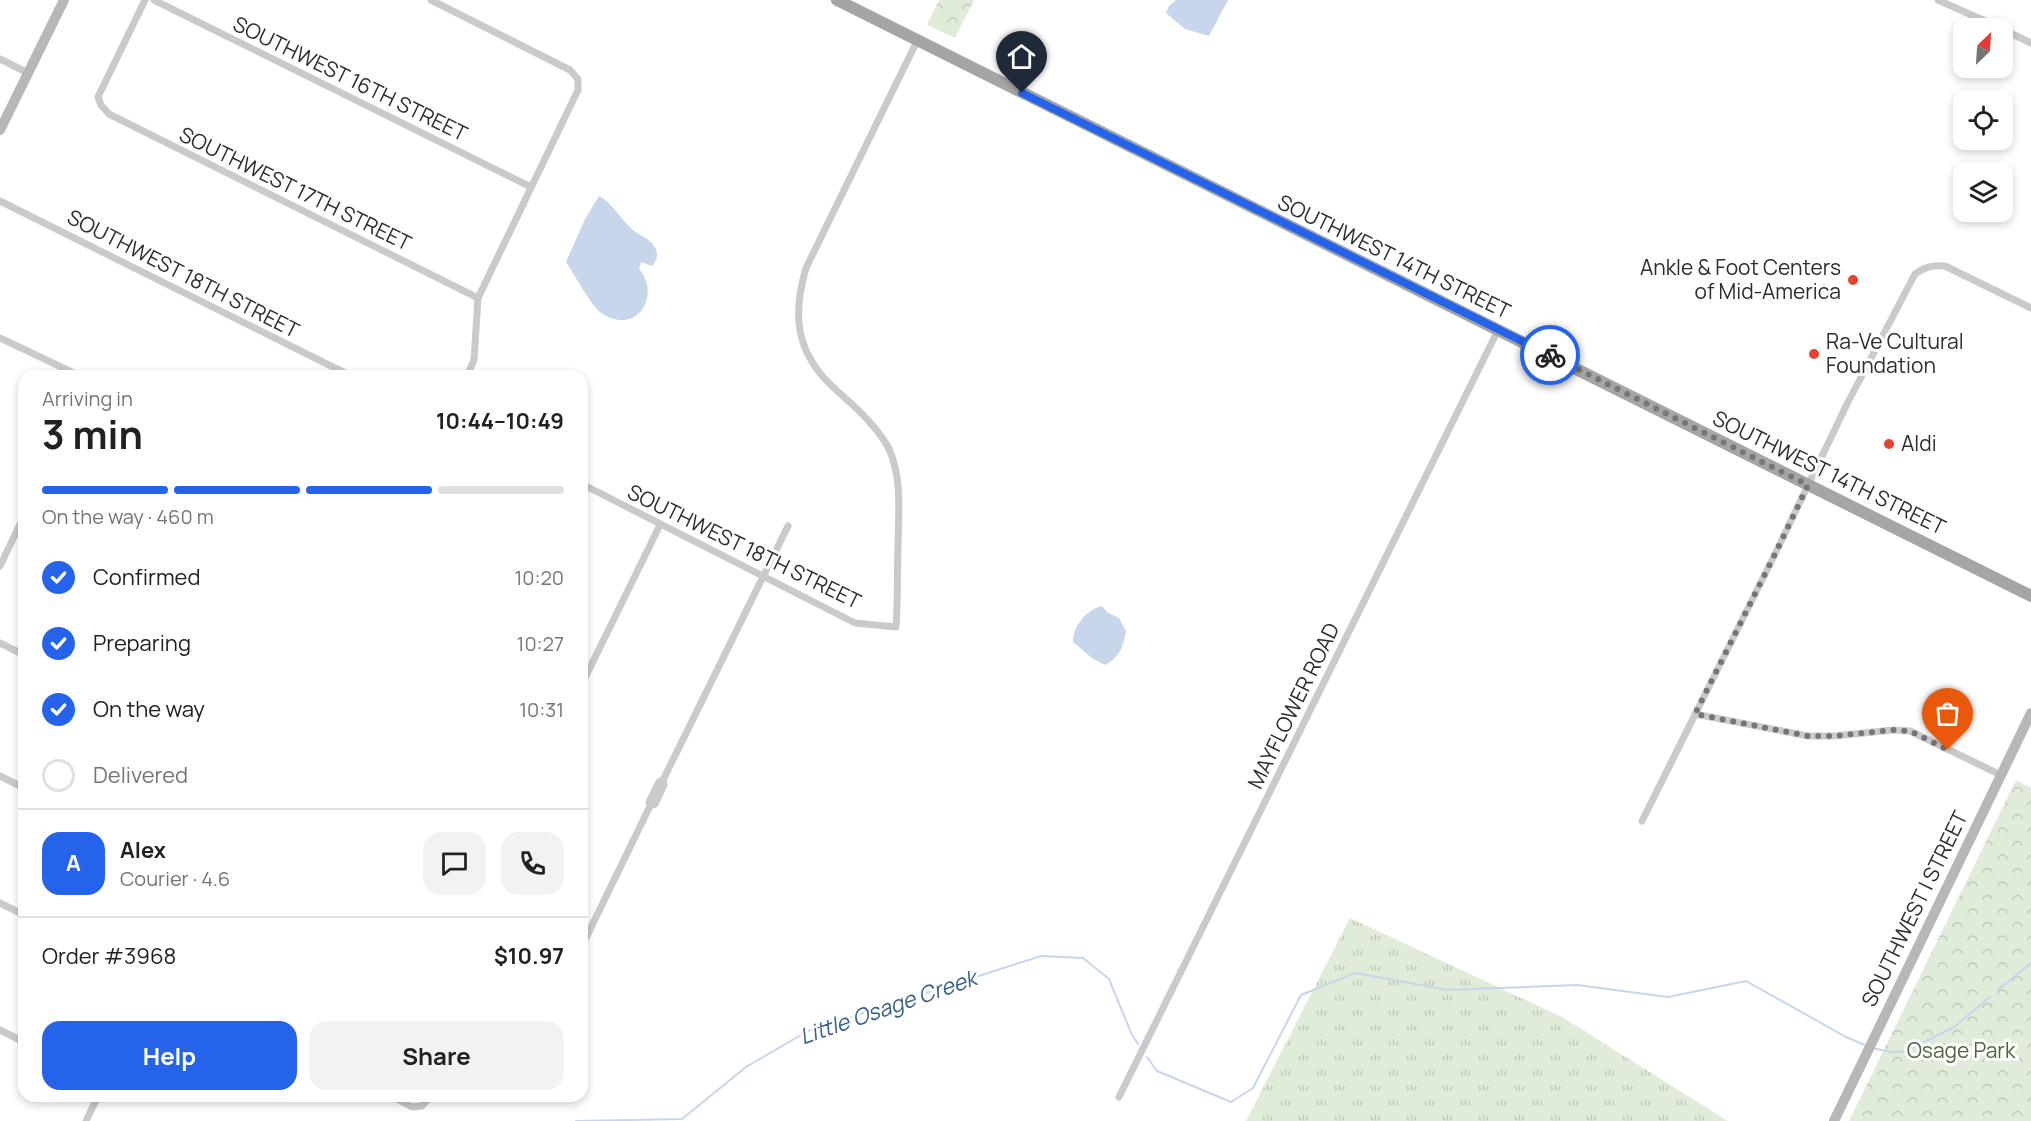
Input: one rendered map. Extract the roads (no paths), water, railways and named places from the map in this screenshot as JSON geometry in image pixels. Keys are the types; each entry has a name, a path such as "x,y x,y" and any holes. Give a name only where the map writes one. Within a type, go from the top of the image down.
{"main road":[{"path":"0,130 64,0"},
{"name":"SOUTHWEST 14TH STREET","path":"837,0 2031,596"},
{"name":"SOUTHWEST I STREET","path":"1834,1121 2031,713"}],"street":[{"name":"SOUTHWEST 17TH STREET","path":"145,0 98,97 100,105 109,114 478,298"},
{"name":"SOUTHWEST 16TH STREET","path":"154,0 531,187"},
{"path":"431,0 570,70 578,79 578,90 478,298 474,360 470,370"},
{"path":"1938,0 1978,18"},
{"path":"2013,34 2031,43"},
{"name":"SOUTHWEST 18TH STREET","path":"588,487 855,623 896,627 899,505 897,473 890,450 881,434 857,408 825,380 811,361 800,332 798,293 806,268 917,41"},
{"path":"0,59 28,73"},
{"name":"SOUTHWEST 18TH STREET","path":"0,201 339,370"},
{"path":"1642,821 1915,274 1924,267 1945,266 2031,309"},
{"name":"MAYFLOWER ROAD","path":"1119,1097 1498,330"},
{"path":"0,338 67,370"},
{"path":"588,672 660,525"},
{"path":"588,928 650,806 655,804 664,785 663,780 788,526"},
{"path":"0,566 18,528"},
{"path":"0,643 18,652"},
{"path":"1695,714 1808,736 1834,736 1893,730 1910,731 2001,775"},
{"path":"0,776 18,785"},
{"path":"0,903 18,912"},
{"path":"0,1030 18,1039"},
{"path":"86,1121 95,1102"},
{"path":"402,1102 412,1107 422,1107 426,1102"}],"water":[{"path":"1176,0 1228,0 1209,36 1185,29 1166,13 1169,6"},
{"path":"599,196 609,203 633,230 651,242 657,253 652,266 641,262 639,269 648,290 642,310 634,317 625,320 613,319 600,312 566,262 585,219"},
{"path":"1102,606 1108,613 1119,618 1126,631 1120,651 1105,665 1092,658 1073,642 1075,630 1086,614"}],"waterway":[{"name":"Little Osage Creek","path":"576,1121 682,1119 746,1067 808,1031 1041,956 1083,958 1109,979 1132,1035 1138,1044"},
{"name":"Little Osage Creek","path":"1998,990 2031,963"},
{"name":"Little Osage Creek","path":"1147,1057 1157,1071 1231,1102 1253,1088 1301,995 1355,973 1448,990 1577,985 1668,997 1746,981 1846,1037 1867,1046"},
{"name":"Little Osage Creek","path":"1872,1048 1891,1052 1906,1051 1954,1027 1990,997"}],"place":[{"name":"Ankle & Foot Centers of Mid-America","path":"1853,280"},
{"name":"Ra-Ve Cultural Foundation","path":"1814,354"},
{"name":"Aldi","path":"1889,444"}],"park label":[{"name":"Osage Park","path":"1961,1051"}]}
